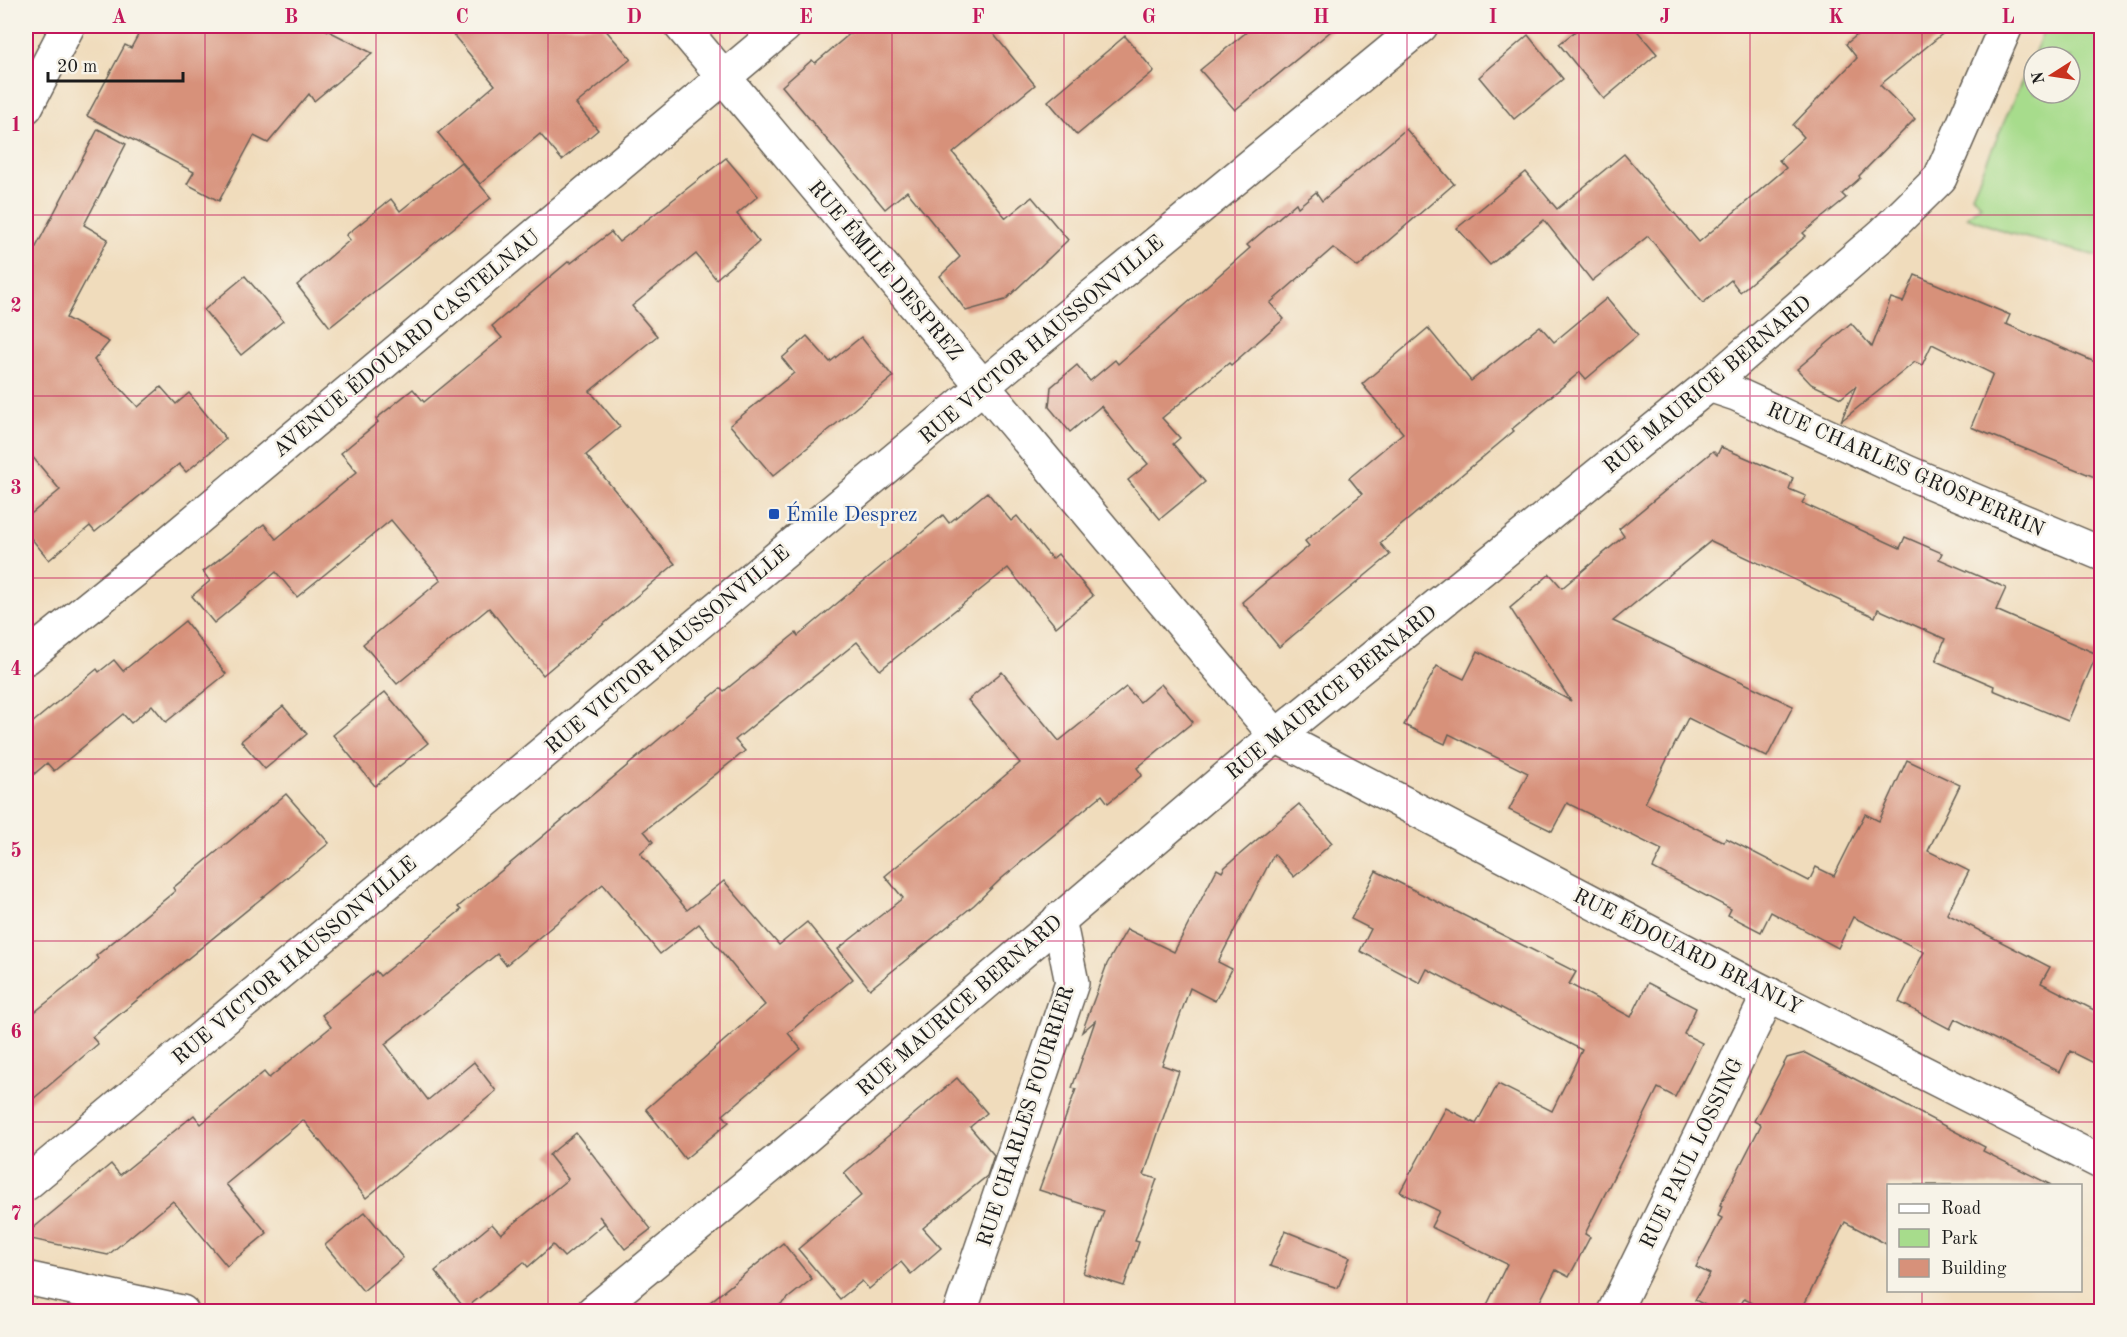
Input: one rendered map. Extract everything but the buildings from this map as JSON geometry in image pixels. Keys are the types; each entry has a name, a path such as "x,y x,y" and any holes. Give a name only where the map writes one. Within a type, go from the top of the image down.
{"street":[{"path":"26,107 68,26"},
{"name":"RUE ÉMILE DESPREZ","path":"681,26 1276,736"},
{"name":"AVENUE ÉDOUARD CASTELNAU","path":"26,658 154,555 785,26"},
{"name":"RUE VICTOR HAUSSONVILLE","path":"26,1184 983,386 1421,26"},
{"name":"RUE MAURICE BERNARD","path":"593,1311 790,1150 1276,736 1709,385 1883,234 1940,178 2006,26"},
{"name":"RUE CHARLES GROSPERRIN","path":"1709,385 1736,394 1908,473 2102,554"},
{"name":"RUE ÉDOUARD BRANLY","path":"1276,736 1769,994 2102,1163"},
{"name":"RUE CHARLES FOURRIER","path":"960,1311 1072,982 1059,919"},
{"name":"RUE PAUL LOSSING","path":"1614,1311 1769,994"},
{"path":"26,1278 183,1311"}],"green space":[{"path":"2046,26 2101,26 2101,257 2008,233 1967,217 1981,205 1972,195 2022,81 2022,105 2082,105 2082,45 2038,45"}],"place":[{"name":"Émile Desprez","path":"774,514"}]}
